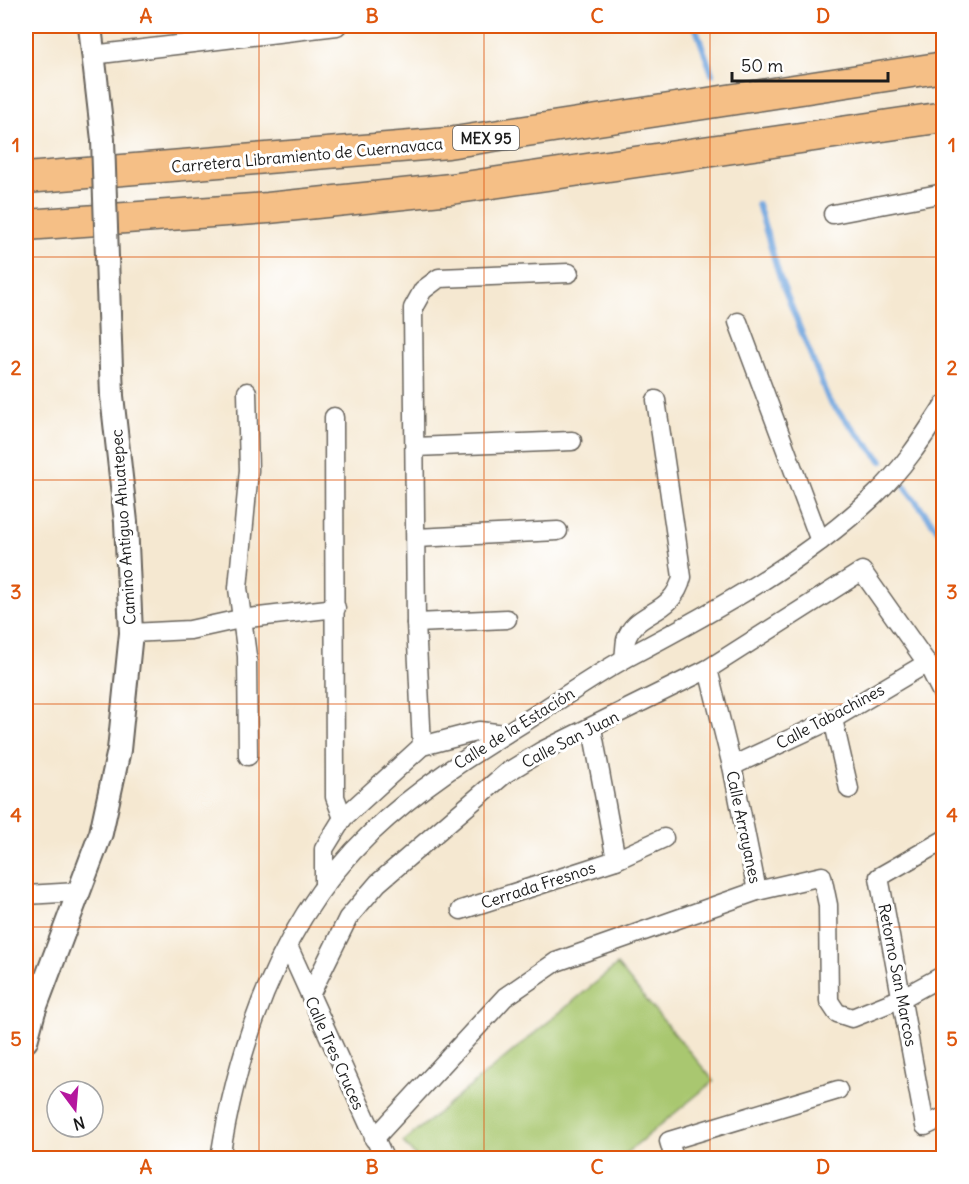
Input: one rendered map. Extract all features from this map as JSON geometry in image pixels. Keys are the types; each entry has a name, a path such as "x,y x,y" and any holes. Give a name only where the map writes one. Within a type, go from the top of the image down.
{"highway":[{"name":"Carretera Libramiento de Cuernavaca","path":"26,178 448,143 944,67"},
{"path":"26,225 268,208 451,189 944,117"}],"street":[{"name":"Camino Antiguo Ahuatepec","path":"26,1041 78,892 101,834 119,750 131,633 126,522 112,396 103,140 90,26"},
{"path":"92,55 337,26"},
{"path":"832,214 944,193"},
{"path":"422,747 416,623 413,308 423,290 439,278 569,273"},
{"path":"738,322 820,541"},
{"path":"247,392 249,470 238,588 240,619 247,657 248,756"},
{"path":"624,659 626,638 641,619 667,605 678,592 682,577 656,400"},
{"name":"Calle de la Estación","path":"220,1158 242,1052 259,1002 288,946 324,885 371,833 440,775 624,659 690,625 820,541 876,493 918,446 944,405"},
{"path":"334,417 335,796 343,818"},
{"path":"415,447 572,441"},
{"path":"416,538 558,531"},
{"name":"Calle San Juan","path":"310,995 348,918 378,883 506,773 542,751 708,669 862,571 927,663"},
{"path":"131,633 190,630 240,619 336,608"},
{"path":"416,623 507,619"},
{"path":"927,663 944,697"},
{"name":"Calle Tabachines","path":"732,766 833,719 927,663"},
{"name":"Calle Arrayanes","path":"708,669 732,766 757,891 822,876 828,905 829,1001 837,1013 852,1018 902,998"},
{"path":"833,719 849,789"},
{"name":"Cerrada Fresnos","path":"592,728 616,860"},
{"path":"324,885 324,849 343,818 422,747 479,731 505,734"},
{"name":"Cerrada Fresnos","path":"461,910 616,860 664,838"},
{"name":"Retorno San Marcos","path":"944,840 879,877 925,1126 944,1117"},
{"path":"374,1138 505,997 556,962 757,891"},
{"path":"26,895 78,892"},
{"name":"Calle Tres Cruces","path":"288,946 384,1158"},
{"path":"902,998 944,975"},
{"path":"674,1158 669,1141 838,1090"}],"green space":[{"path":"617,965 714,1081 620,1158 417,1158 403,1142"}],"waterway":[{"path":"695,26 712,74"},
{"path":"758,204 780,278 829,401 882,461"},
{"path":"905,487 944,538"}]}
